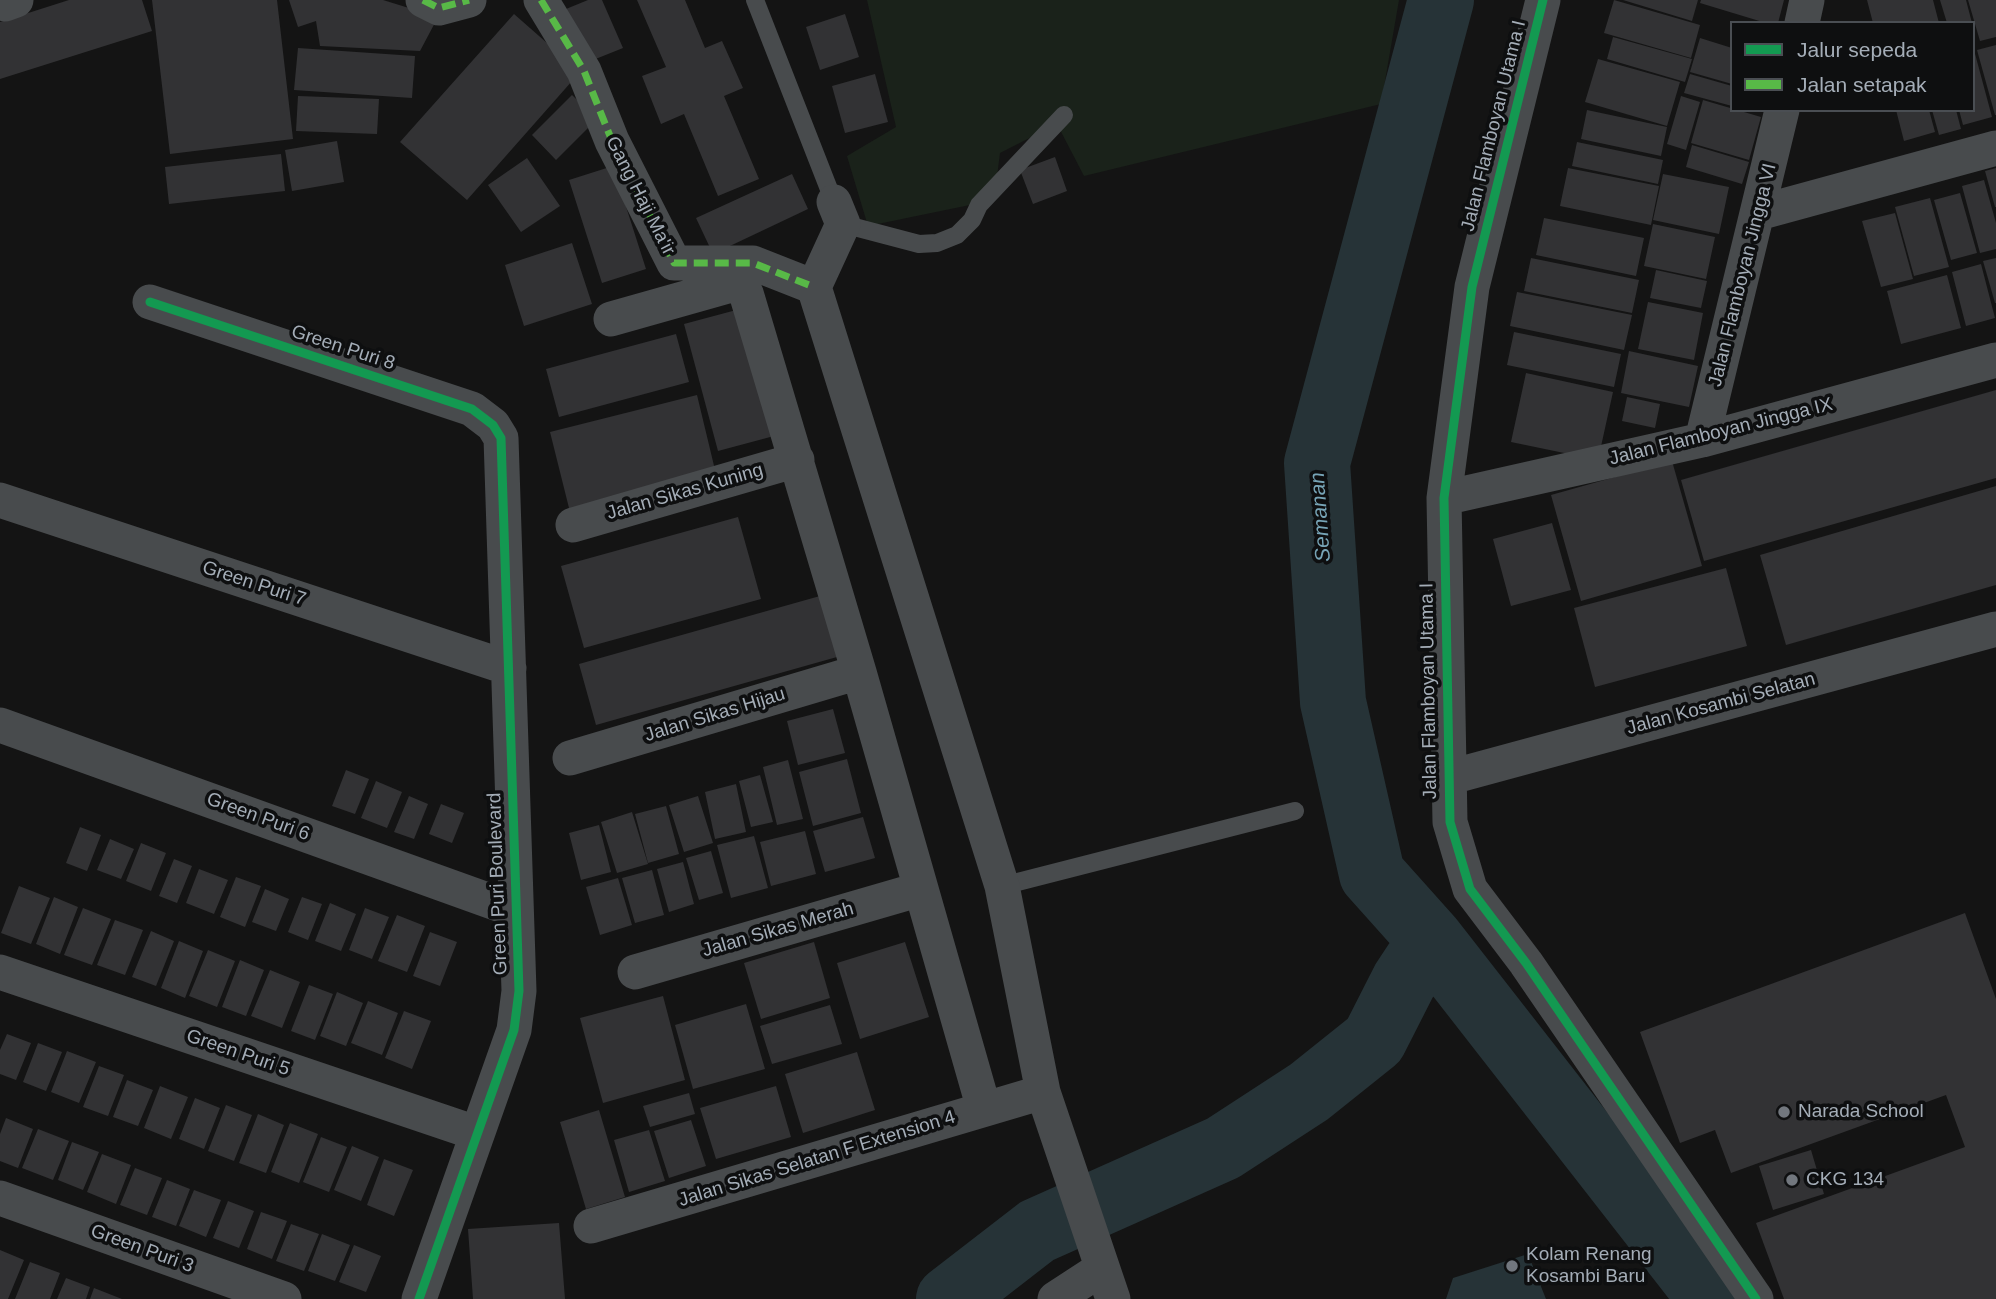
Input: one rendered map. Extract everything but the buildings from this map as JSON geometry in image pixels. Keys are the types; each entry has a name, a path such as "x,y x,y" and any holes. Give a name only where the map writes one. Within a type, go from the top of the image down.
{"street":[{"path":"423,0 439,8 469,0"},
{"name":"Gang Haji Ma'ir","path":"541,0 584,71 611,141 674,263 753,263 814,287"},
{"name":"Jalan Flamboyan Utama I","path":"1542,0 1472,287 1444,498 1447,778 1450,822 1470,888 1526,963 1756,1299"},
{"path":"1802,21 1807,0"},
{"name":"Jalan Flamboyan Jingga VI","path":"1702,440 1782,112"},
{"path":"1758,213 1996,148"},
{"path":"839,213 814,287 1002,886 1043,1092 1103,1271 1055,1299"},
{"path":"611,319 659,304 740,285 746,293 859,672 984,1109"},
{"name":"Green Puri 8","path":"150,302 472,409 493,425 501,438 503,452"},
{"name":"Jalan Flamboyan Jingga IX","path":"1444,498 1702,440 1996,359"},
{"name":"Green Puri Boulevard","path":"419,1299 514,1030 519,991 503,452"},
{"name":"Jalan Sikas Kuning","path":"573,525 797,460"},
{"name":"Green Puri 7","path":"0,500 509,668"},
{"name":"Jalan Kosambi Selatan","path":"1447,778 1996,629"},
{"name":"Jalan Sikas Hijau","path":"570,758 859,672"},
{"name":"Green Puri 6","path":"0,725 515,910"},
{"name":"Jalan Sikas Merah","path":"635,972 921,888"},
{"name":"Green Puri 5","path":"0,972 476,1133"},
{"name":"Jalan Sikas Selatan F Extension 4","path":"592,1226 1043,1092"},
{"name":"Green Puri 3","path":"0,1198 284,1299"}],"lane":[{"path":"755,0 839,213 919,244 937,243 957,235 972,220 979,205 1064,115"},
{"path":"1002,886 1294,811"}],"shaded area":[{"path":"867,0 1399,0 1381,104 1084,176 1057,124 1000,153 994,200 868,226 847,156 896,127"},
{"name":"Kolam Renang Kosambi Baru","path":"1528,1254 1546,1299 1446,1299 1453,1278"}],"waterway":[{"name":"Semanan","path":"1431,940 1372,874 1333,702 1317,463 1441,0"},
{"path":"949,1299 1037,1231 1223,1148 1309,1092 1374,1040 1404,981 1431,940 1711,1299"}],"marked path":[{"path":"423,0 439,8 469,0"},
{"path":"541,0 584,71 612,141 674,263 753,263 814,287"}],"cycle path":[{"path":"1543,0 1472,287 1444,498 1450,822 1470,889 1526,963 1756,1299"},
{"path":"150,302 472,409 493,425 501,438 519,991 514,1030 419,1299"}],"place":[{"name":"Narada School","path":"1784,1112"},
{"name":"CKG 134","path":"1792,1180"},
{"name":"Kolam Renang Kosambi Baru","path":"1512,1266"}]}
